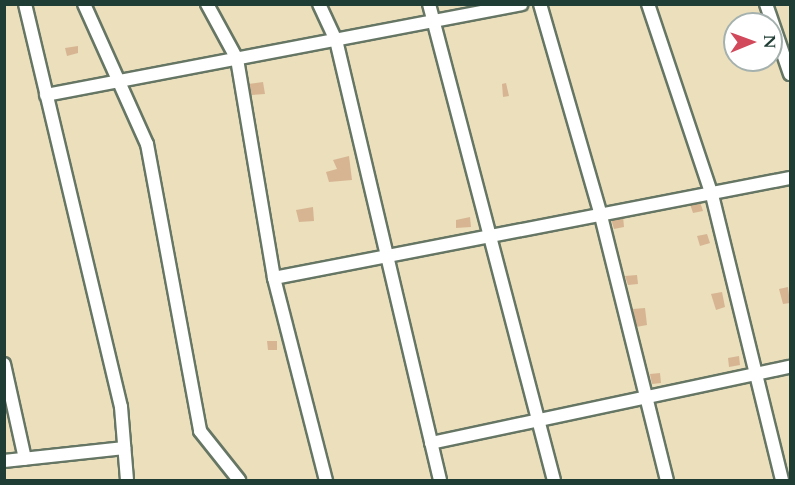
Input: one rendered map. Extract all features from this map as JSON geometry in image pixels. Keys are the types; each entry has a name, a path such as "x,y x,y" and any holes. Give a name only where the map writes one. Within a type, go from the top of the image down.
{"street":[{"path":"25,4 121,406 127,480"},
{"path":"84,4 122,81 147,144 200,431 239,480"},
{"path":"207,4 237,59 274,278 326,480"},
{"path":"319,4 336,40 440,480"},
{"path":"429,4 436,21 494,236 554,480"},
{"path":"46,95 521,4"},
{"path":"540,4 601,216 667,480"},
{"path":"648,4 712,195 782,480"},
{"path":"766,4 790,74"},
{"path":"274,278 712,195 790,178"},
{"path":"4,364 25,459"},
{"path":"431,443 790,367"},
{"path":"4,461 124,448"}],"building":[{"path":"78,46 78,53 67,56 65,48"},
{"path":"263,82 265,94 251,95 248,84"},
{"path":"506,83 509,96 503,97 502,84"},
{"path":"349,156 352,180 329,182 326,172 337,169 333,160"},
{"path":"700,202 703,211 693,213 690,204"},
{"path":"313,207 314,221 299,222 296,210"},
{"path":"623,216 624,227 614,229 611,219"},
{"path":"470,217 471,227 456,228 456,220"},
{"path":"707,234 710,243 700,246 697,236"},
{"path":"637,275 638,284 628,285 625,276"},
{"path":"788,287 790,303 783,304 779,289"},
{"path":"722,292 725,307 716,310 711,294"},
{"path":"645,308 647,325 636,327 633,309"},
{"path":"267,341 277,341 277,350 268,350"},
{"path":"739,356 740,365 729,367 728,358"},
{"path":"660,373 661,383 652,384 650,374"}]}
